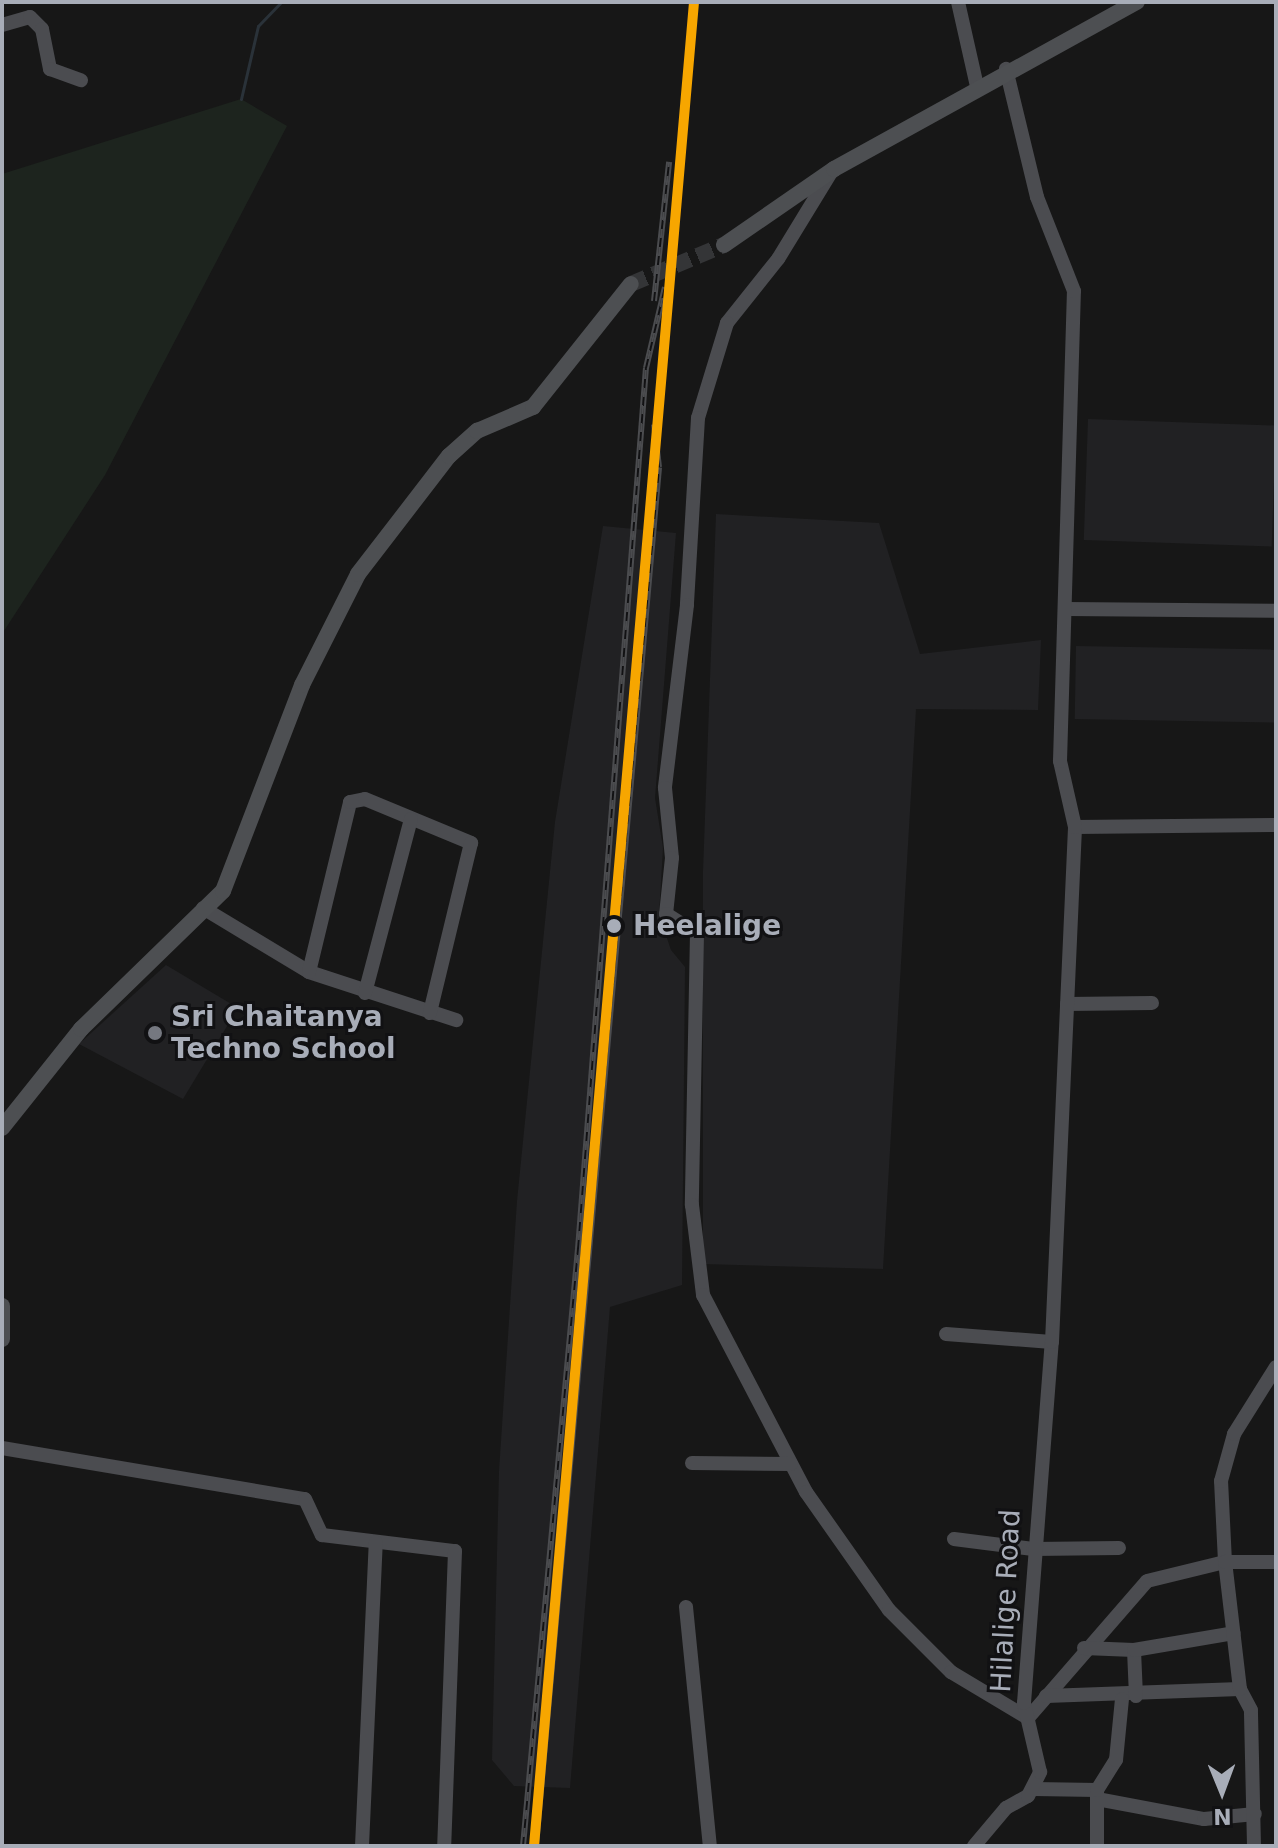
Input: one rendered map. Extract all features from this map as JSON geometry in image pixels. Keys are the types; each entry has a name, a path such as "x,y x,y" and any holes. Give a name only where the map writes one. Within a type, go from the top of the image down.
{"main road":[{"path":"724,245 834,169 1006,69 1137,2"},
{"path":"2,1128 81,1029 223,891 252,830 302,685 358,574 449,456 502,416 533,407 631,284"},
{"path":"2,1306 2,1339"}],"street":[{"path":"958,2 977,86"},
{"path":"2,25 30,17 42,29 50,69 81,80"},
{"name":"Hilalige Road","path":"1006,69 1037,197 1074,291 1060,761 1075,827 1052,1342 1033,1549 1028,1718 1040,1772 1034,1789"},
{"path":"834,169 783,252 727,323 708,365 665,788 672,858 666,914 697,933 692,1127 697,1276 791,1464 889,1610 951,1672 1028,1718 1084,1648 1121,1617 1147,1581 1225,1562 1276,1562"},
{"path":"1066,609 1276,611"},
{"path":"309,972 350,802 365,799 471,843 430,1013"},
{"path":"365,993 411,819"},
{"path":"1075,827 1276,825"},
{"path":"203,908 309,972 365,993 456,1020"},
{"path":"1067,1004 1152,1003"},
{"path":"946,1334 1052,1342"},
{"path":"1254,1846 1251,1710 1240,1689 1225,1562 1221,1481 1234,1434 1276,1367"},
{"path":"2,1448 305,1499 322,1535 458,1555 444,1846"},
{"path":"692,1463 791,1464"},
{"path":"954,1539 1033,1549 1119,1548"},
{"path":"362,1846 376,1542"},
{"path":"686,1607 710,1846"},
{"path":"1084,1648 1134,1650 1234,1633"},
{"path":"1097,1846 1097,1795 1116,1760 1129,1698 1134,1650"},
{"path":"1046,1696 1129,1698 1240,1689"},
{"path":"974,1846 1034,1789 1097,1795 1204,1819 1255,1814"}],"shaded area":[{"path":"241,99 287,126 105,475 2,634 2,174"},
{"path":"1088,419 1276,426 1272,546 1084,540"},
{"path":"716,514 879,523 920,654 1041,640 1038,710 916,709 883,1269 703,1264 703,872"},
{"path":"603,526 676,533 655,798 663,848 659,915 671,950 685,967 682,1285 610,1307 570,1788 514,1786 492,1760 499,1471 517,1201 555,822"},
{"path":"1076,646 1276,649 1275,722 1075,719"},
{"name":"Sri Chaitanya Techno School","path":"166,965 238,1008 183,1099 79,1044"}],"waterway":[{"path":"241,99 258,26 281,2"}],"tunnel":[{"path":"631,284 724,245"}],"railway":[{"path":"654,301 669,162"},
{"path":"523,1846 578,1249 646,368 665,287"},
{"path":"536,1846 659,467 654,424"}],"transit line":[{"path":"534,1846 694,2"}],"place":[{"name":"Heelalige","path":"614,926"},
{"name":"Sri Chaitanya Techno School","path":"155,1033"}]}
